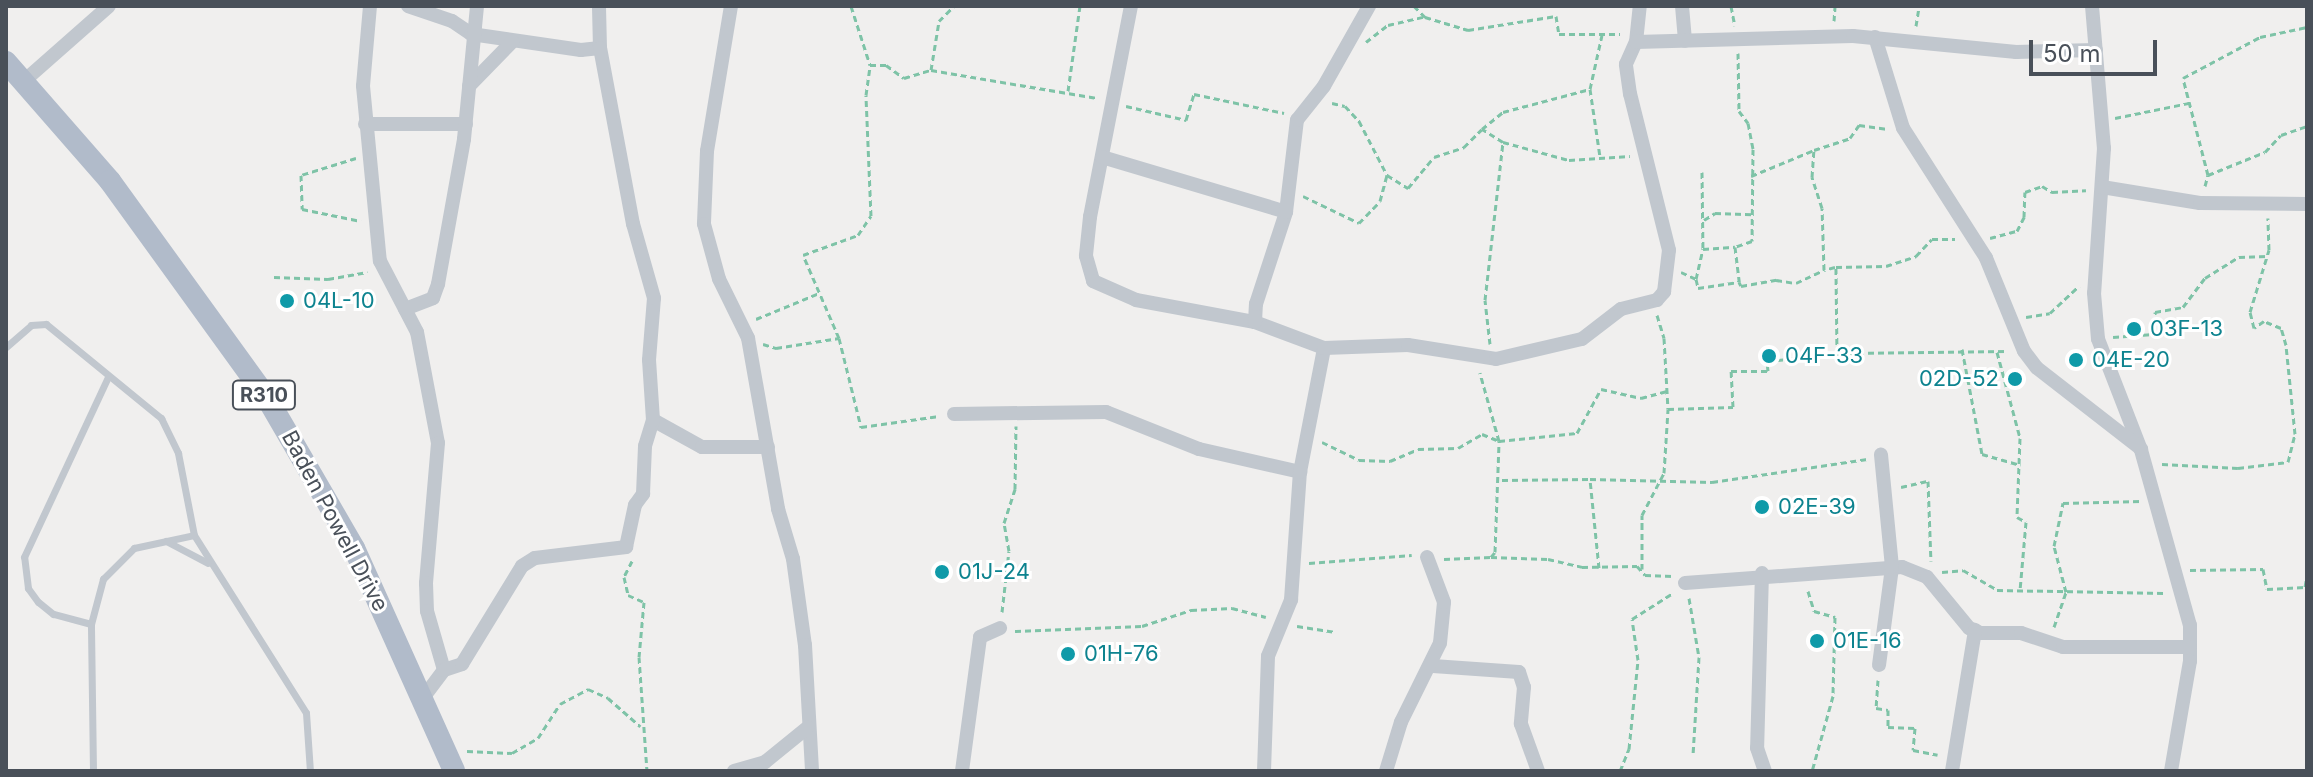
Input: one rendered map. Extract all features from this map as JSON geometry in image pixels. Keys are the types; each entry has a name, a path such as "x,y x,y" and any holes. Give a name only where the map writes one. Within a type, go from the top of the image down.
{"main road":[{"name":"Baden Powell Drive","path":"6,62 110,181 267,398 354,548 452,764"}],"street":[{"path":"24,81 109,6"},
{"path":"370,6 363,86 367,155 383,269 405,309 423,354 438,443 427,611 444,670"},
{"path":"408,6 452,21 471,34 512,42 600,48"},
{"path":"405,309 433,298 438,284 466,124 471,34 477,6"},
{"path":"423,698 444,670 462,664 522,566 535,558 626,547 632,534 653,420 649,360 653,288 633,224 600,48 599,6"},
{"path":"731,6 707,151 704,224 719,279 746,332 802,618 812,771"},
{"path":"1131,6 1111,102 1086,256 1093,281 1136,300 1255,322 1324,348 1408,345 1496,359 1582,339 1621,309 1657,300 1670,269 1646,152 1635,123 1626,64 1636,42 1640,6"},
{"path":"1255,322 1262,280 1286,212 1297,120 1347,46 1369,6"},
{"path":"1682,6 1685,41"},
{"path":"2092,6 2101,119 2102,190 2095,283 2098,339 2141,450 2178,571 2190,647 2171,771"},
{"path":"1636,42 1875,37 2016,52 2096,50"},
{"path":"1875,37 1903,128 1975,239 2024,351 2071,396 2141,450"},
{"path":"469,86 512,42"},
{"path":"365,124 466,124"},
{"path":"1102,157 1286,212"},
{"path":"2102,190 2200,203 2307,204"},
{"path":"1264,771 1268,656 1291,600 1300,472 1324,348"},
{"path":"954,414 1106,412 1199,449 1300,472"},
{"path":"653,420 702,447 768,447"},
{"path":"1879,665 1892,567 1887,485 1881,455"},
{"path":"1386,771 1413,693 1433,666 1444,602 1427,557"},
{"path":"1686,587 1762,573 1892,567 1927,577 1975,630 2021,633 2076,648 2190,647"},
{"path":"1762,573 1757,748 1765,771"},
{"path":"962,771 980,637 1000,628"},
{"path":"1953,764 1975,630"},
{"path":"1433,666 1504,667 1519,672 1524,687 1521,724 1538,771"},
{"path":"734,771 765,762 808,727"}],"lane":[{"path":"6,347 41,322 108,377 150,404 171,435 194,535 210,564 296,691 310,731 310,771"},
{"path":"91,624 53,614 38,602 28,588 24,557 108,377"},
{"path":"93,771 91,624 103,579 112,564 134,548 194,535"},
{"path":"160,540 210,564"}],"path":[{"path":"851,6 870,65 866,95 871,216 858,235 803,255 839,338 861,427 954,414"},
{"path":"931,70 939,21 954,6"},
{"path":"1068,91 1080,6"},
{"path":"1414,6 1425,17 1468,30 1556,16 1559,34 1602,35 1638,26"},
{"path":"1703,249 1735,247 1752,241 1748,123 1739,111 1737,38 1731,6"},
{"path":"1915,40 1919,6"},
{"path":"1347,46 1381,35 1388,25 1425,17"},
{"path":"2200,203 2208,175 2183,78 2202,65 2244,49 2260,37 2307,27"},
{"path":"1600,158 1590,89 1602,35"},
{"path":"870,65 886,65 904,78 931,70 1068,91 1186,120 1194,94 1297,120"},
{"path":"1313,99 1351,112 1387,175 1408,188 1439,153 1464,147 1503,112 1590,89"},
{"path":"2101,119 2189,103"},
{"path":"1751,176 1850,138 1859,125 1903,128"},
{"path":"2208,175 2265,152 2281,135 2307,126"},
{"path":"1482,129 1503,142 1569,160 1600,158 1614,161 1646,152"},
{"path":"1496,359 1484,328 1503,142"},
{"path":"1814,150 1824,270"},
{"path":"367,155 301,175 302,209 375,222"},
{"path":"1702,172 1703,249 1696,279 1698,288 1739,282"},
{"path":"1288,184 1359,223 1380,201 1387,175"},
{"path":"1735,247 1741,286 1776,280 1796,283 1836,267 1886,266 1916,256 1932,239 1975,239 2017,231 2024,217 2025,192 2042,186 2052,192 2102,190"},
{"path":"2147,469 2164,464 2238,468 2288,462 2295,434 2286,345 2281,328 2264,321 2254,328 2250,312 2267,256 2267,206"},
{"path":"1704,220 1715,213 1752,214"},
{"path":"2098,339 2154,334 2155,312 2183,307 2205,278 2239,257 2267,256"},
{"path":"1836,267 1837,354"},
{"path":"274,277 328,279 383,269"},
{"path":"1670,269 1696,279"},
{"path":"2016,333 2025,317 2050,313 2083,283 2095,283"},
{"path":"746,332 819,293"},
{"path":"1657,300 1668,409 1660,481 1642,515 1642,569 1645,575 1681,576 1686,587 1699,657 1693,755"},
{"path":"746,332 776,348 839,338"},
{"path":"1962,349 1982,454 2020,465"},
{"path":"1668,409 1733,407 1731,371 1768,371 1767,361 1837,354 1962,349 2024,351"},
{"path":"1997,352 2020,438 2017,517 2026,522 2020,590"},
{"path":"1477,358 1499,441 1500,480 1491,557"},
{"path":"1308,438 1375,462 1418,449 1458,448 1482,434 1499,441 1577,433 1601,389 1641,398 1667,391"},
{"path":"1017,411 1015,489 1004,523 1009,551 1000,628 1042,634 1142,626 1191,610 1232,608 1281,623 1336,632"},
{"path":"1500,480 1747,478 1881,455"},
{"path":"1590,479 1599,568"},
{"path":"1887,485 1928,481 1927,577 1963,570 1997,590 2184,594"},
{"path":"2066,592 2057,572 2054,546 2063,503 2156,500"},
{"path":"632,534 634,558 624,577 628,595 644,602 642,728 647,771"},
{"path":"1293,562 1491,557 1599,568 1642,569"},
{"path":"2178,571 2263,569 2267,589 2305,587 2307,576"},
{"path":"1808,571 1814,611 1835,617 1833,696 1812,771"},
{"path":"1620,771 1629,749 1638,660 1632,619 1686,587"},
{"path":"2052,643 2056,610 2066,592"},
{"path":"1879,665 1876,708 1888,710 1888,727 1915,728 1913,750 1953,764"},
{"path":"452,764 473,750 512,753 538,738 560,704 588,689 608,698 642,728"}],"place":[{"name":"04L-10","path":"287,301"},
{"name":"03F-13","path":"2134,329"},
{"name":"04F-33","path":"1769,356"},
{"name":"04E-20","path":"2076,360"},
{"name":"02D-52","path":"2015,379"},
{"name":"02E-39","path":"1762,507"},
{"name":"01J-24","path":"942,572"},
{"name":"01E-16","path":"1817,641"},
{"name":"01H-76","path":"1068,654"}]}
